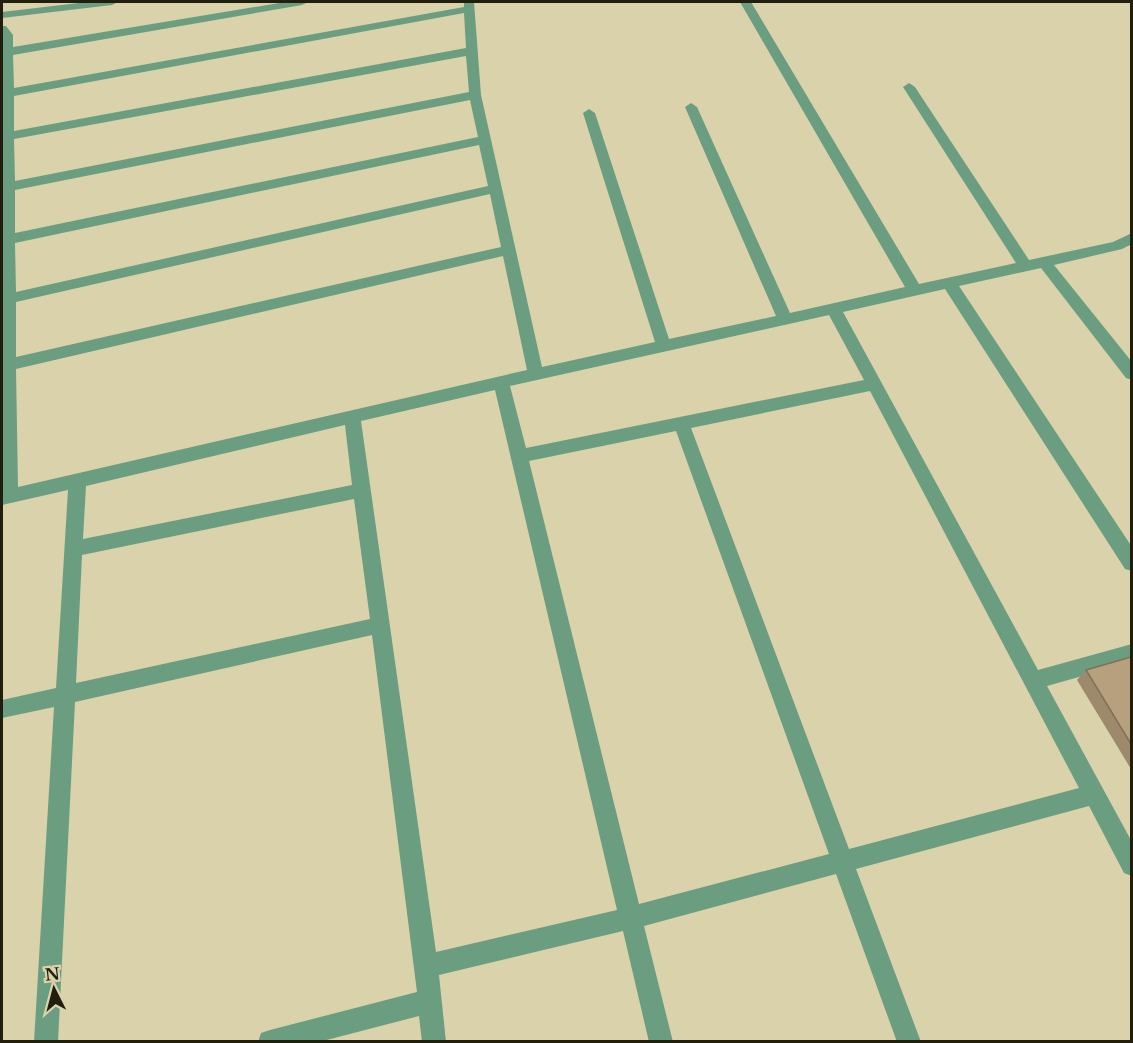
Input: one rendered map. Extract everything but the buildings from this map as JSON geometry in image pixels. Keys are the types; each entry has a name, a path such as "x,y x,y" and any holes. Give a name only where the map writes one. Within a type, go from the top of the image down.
{"street":[{"path":"2,15 112,2"},
{"path":"7,52 302,2"},
{"path":"745,2 915,291"},
{"path":"7,93 469,5 475,94 536,374"},
{"path":"2,29 7,35 6,194 9,239 9,365 5,497 536,374 1117,246 1131,238"},
{"path":"7,136 472,51"},
{"path":"909,87 1025,266"},
{"path":"6,194 475,94"},
{"path":"691,107 786,320"},
{"path":"589,113 664,347"},
{"path":"9,239 484,140"},
{"path":"8,299 494,189"},
{"path":"9,365 508,250"},
{"path":"1044,262 1131,374"},
{"path":"949,283 1131,563"},
{"path":"834,309 1131,865"},
{"path":"501,382 661,1041"},
{"path":"520,456 682,425 874,384"},
{"path":"352,417 426,966 434,1041"},
{"path":"682,425 909,1041"},
{"path":"46,1041 77,481"},
{"path":"72,549 363,490"},
{"path":"2,709 64,693 380,625"},
{"path":"1033,681 1131,653"},
{"path":"426,966 631,918 1094,794"},
{"path":"270,1041 429,1001"}]}
